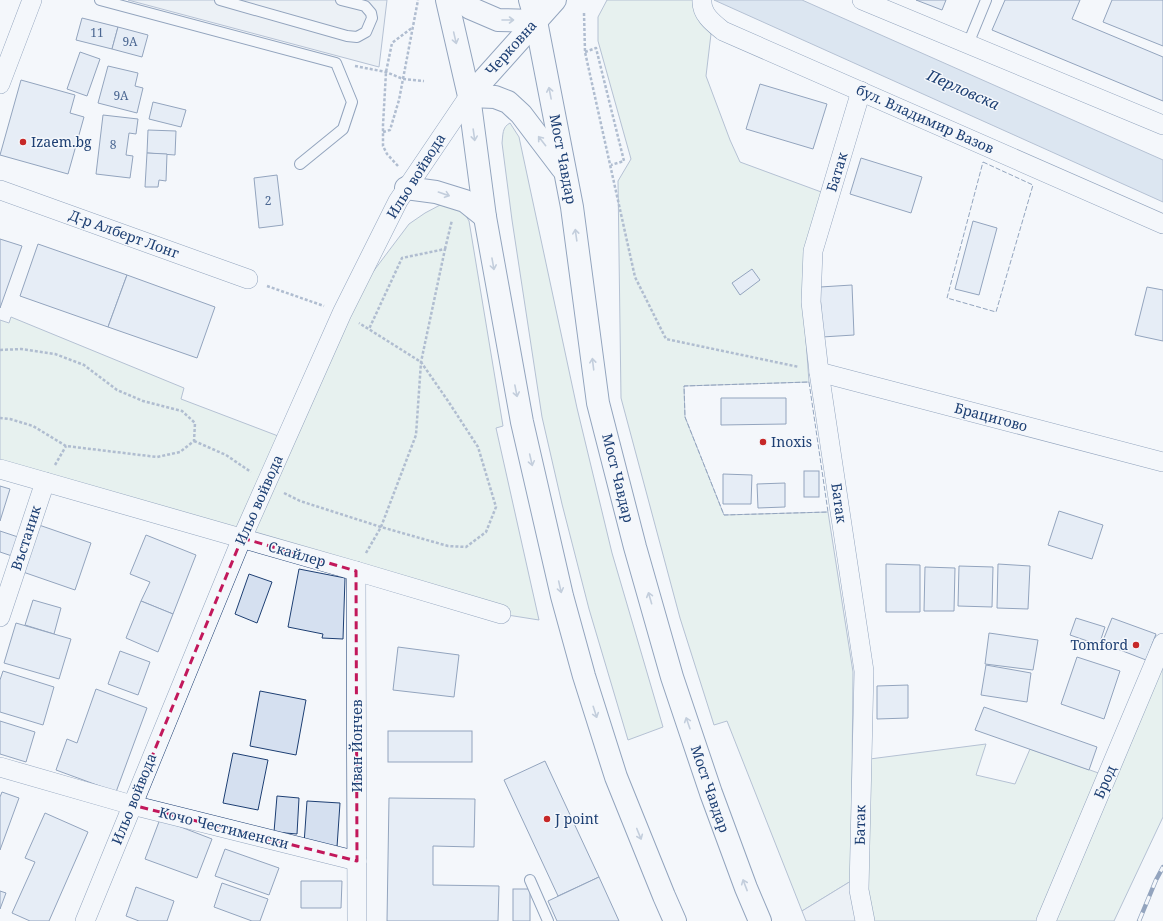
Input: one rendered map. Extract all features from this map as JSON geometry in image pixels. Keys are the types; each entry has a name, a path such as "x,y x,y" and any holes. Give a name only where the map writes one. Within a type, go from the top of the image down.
{"main road":[{"path":"447,0 468,96 484,217 522,422 562,596 586,684 616,777 661,890 675,921"},
{"path":"460,0 470,8 498,20 533,10"},
{"name":"Черковна","path":"468,96 533,10 555,0"},
{"name":"Мост Чавдар","path":"533,10 566,172 579,256 598,403 635,547 672,677 711,794 760,921"},
{"path":"468,96 495,97 508,102 520,114 566,172"},
{"path":"409,184 465,201 484,217"}],"street":[{"path":"0,84 32,0"},
{"name":"бул. Владимир Вазов","path":"702,0 701,5 709,20 723,30 1163,224"},
{"path":"862,0 1163,125"},
{"name":"Батак","path":"861,90 813,251 811,302 819,372 864,671 859,890 865,921"},
{"name":"Ильо войвода","path":"85,921 242,538 342,313 398,200 468,96"},
{"name":"Д-р Алберт Лонг","path":"0,190 248,279"},
{"name":"Брацигово","path":"819,372 1163,462"},
{"name":"Скайлер","path":"0,469 500,614"},
{"name":"Въстаник","path":"0,617 45,482"},
{"name":"Иван Йончев","path":"356,571 357,921"},
{"name":"Брод","path":"1046,921 1163,643"},
{"name":"Кочо Честименски","path":"0,767 132,805 357,861"}],"lane":[{"path":"100,0 336,63 352,102 343,129 300,164"},
{"path":"220,0 347,36 357,37 366,32 372,18 371,13 365,6 341,0"},
{"path":"968,44 986,0"},
{"path":"530,880 548,921"}],"path":[{"path":"383,132 390,130 399,100 418,0"},
{"path":"584,13 584,52 634,277 666,338 819,372"},
{"path":"409,184 387,154 383,146 383,132 386,72 392,43 413,27"},
{"path":"584,52 596,48 624,161 610,165"},
{"path":"336,63 386,72 403,79 424,81"},
{"path":"356,571 381,527 416,435 421,362 454,214"},
{"path":"369,329 402,258 445,249"},
{"path":"194,441 226,455 266,484 300,501 381,527 448,546 466,547 486,532 496,507 478,447 421,362 342,313 248,279"},
{"path":"0,350 21,349 55,354 84,365 117,390 143,402 182,411 195,423 194,441 180,452 157,456 66,446 33,426 10,418 0,418"}],"highlighted area":[{"path":"242,538 356,571 357,861 132,805"}],"shaded area":[{"path":"128,0 387,0 379,67"},
{"path":"607,0 693,0 696,14 711,34 706,76 730,140 740,162 824,193 803,299 809,382 684,386 685,417 724,515 828,512 853,672 851,881 802,911 727,721 714,725 680,618 621,398 618,181 631,159 598,41 598,17"},
{"path":"510,123 519,137 577,408 612,553 663,727 628,740 589,609 562,504 542,417 512,220 502,143 504,129"},
{"path":"442,204 462,209 469,221 503,426 496,428 539,620 501,614 0,469 0,320 9,323 11,317 184,388 181,399 286,439 342,313 409,224"},
{"path":"1163,665 1163,817 1114,921 1055,921"},
{"path":"986,744 976,775 1015,784 1030,749 1107,776 1046,921 865,921 862,760"},
{"path":"851,881 858,921 806,921 802,911"}],"water":[{"name":"Перловска","path":"714,0 802,0 1163,160 1163,202"}],"building":[{"path":"916,0 946,0 942,10"},
{"path":"1005,0 1080,0 1072,19 1163,57 1163,101 992,30"},
{"path":"1112,0 1163,0 1163,46 1103,22"},
{"path":"82,18 118,27 112,49 76,40"},
{"path":"118,27 148,35 142,57 112,49"},
{"path":"80,52 100,59 87,96 67,89"},
{"path":"108,66 138,73 135,86 143,88 137,113 98,103"},
{"path":"21,80 75,95 70,113 84,117 68,174 0,155"},
{"path":"760,84 827,104 813,149 746,129"},
{"path":"153,102 186,110 181,127 149,119"},
{"path":"103,115 138,119 136,134 129,133 126,155 133,156 130,178 96,174"},
{"path":"148,130 176,131 175,155 147,153"},
{"path":"147,153 167,154 166,181 159,180 158,187 145,187"},
{"path":"861,158 922,177 911,213 850,194"},
{"path":"277,175 283,225 259,228 254,178"},
{"path":"973,221 997,228 979,295 955,289"},
{"path":"0,239 22,246 0,308"},
{"path":"38,244 127,275 108,327 20,296"},
{"path":"752,269 760,280 740,295 732,283"},
{"path":"127,275 215,307 197,358 108,327"},
{"path":"852,285 854,335 822,337 820,287"},
{"path":"1147,287 1163,290 1163,341 1135,335"},
{"path":"721,398 786,398 786,424 721,425"},
{"path":"804,471 819,471 819,497 804,497"},
{"path":"723,474 752,475 751,504 723,504"},
{"path":"785,483 785,507 758,508 757,484"},
{"path":"0,486 10,489 0,521"},
{"path":"1059,511 1103,525 1092,559 1048,545"},
{"path":"39,525 91,543 75,590 23,572"},
{"path":"0,531 18,537 12,556 0,552"},
{"path":"146,535 196,555 173,614 141,601 150,582 130,574"},
{"path":"886,564 920,565 920,612 886,612"},
{"path":"998,564 1030,566 1028,609 997,608"},
{"path":"959,566 993,567 992,607 958,606"},
{"path":"925,567 955,568 954,611 924,611"},
{"path":"299,569 345,578 343,639 322,638 323,634 288,627"},
{"path":"249,574 272,582 257,623 235,614"},
{"path":"33,600 61,608 54,634 25,625"},
{"path":"141,601 173,614 158,652 126,638"},
{"path":"1076,618 1105,627 1099,645 1070,635"},
{"path":"1112,618 1156,634 1146,660 1102,643"},
{"path":"16,623 71,639 59,679 4,663"},
{"path":"989,633 1038,640 1033,670 985,664"},
{"path":"398,647 459,655 454,697 393,690"},
{"path":"120,651 150,662 138,695 108,684"},
{"path":"1077,657 1120,671 1104,719 1061,704"},
{"path":"986,665 1031,673 1027,702 981,695"},
{"path":"3,671 54,687 43,725 0,712 0,680"},
{"path":"908,685 908,718 877,719 877,686"},
{"path":"96,689 147,708 116,792 56,770 67,739 77,743"},
{"path":"260,691 306,700 296,755 250,746"},
{"path":"984,707 1097,747 1089,770 975,730"},
{"path":"0,721 35,732 26,762 0,754"},
{"path":"388,731 472,731 472,762 388,762"},
{"path":"233,753 268,760 258,810 223,803"},
{"name":"J point","path":"545,761 599,877 558,896 504,780"},
{"path":"2,792 19,798 0,850 0,797"},
{"path":"277,796 299,798 297,834 274,832"},
{"path":"389,798 475,799 474,847 433,846 433,885 499,886 498,921 387,921"},
{"path":"307,801 340,803 337,847 304,844"},
{"path":"45,813 88,832 49,921 30,921 12,913 35,862 25,858"},
{"path":"160,819 212,839 197,878 145,859"},
{"path":"225,849 279,868 269,895 215,876"},
{"path":"599,877 619,921 557,921 548,901"},
{"path":"301,881 342,881 341,908 301,908"},
{"path":"222,883 268,899 260,921 252,921 214,907"},
{"path":"136,887 174,901 167,921 139,921 126,916"},
{"path":"513,889 530,889 530,921 513,921"},
{"path":"0,891 6,893 0,909"}],"railway":[{"path":"1139,921 1163,867"}],"fence":[{"path":"983,162 1033,185 996,312 947,298 983,162"},
{"path":"809,382 828,512 724,515 685,417 684,386 809,382"}],"place":[{"name":"Izaem.bg","path":"23,142"},
{"name":"Inoxis","path":"763,442"},
{"name":"Tomford","path":"1136,645"},
{"name":"J point","path":"547,819"}]}
